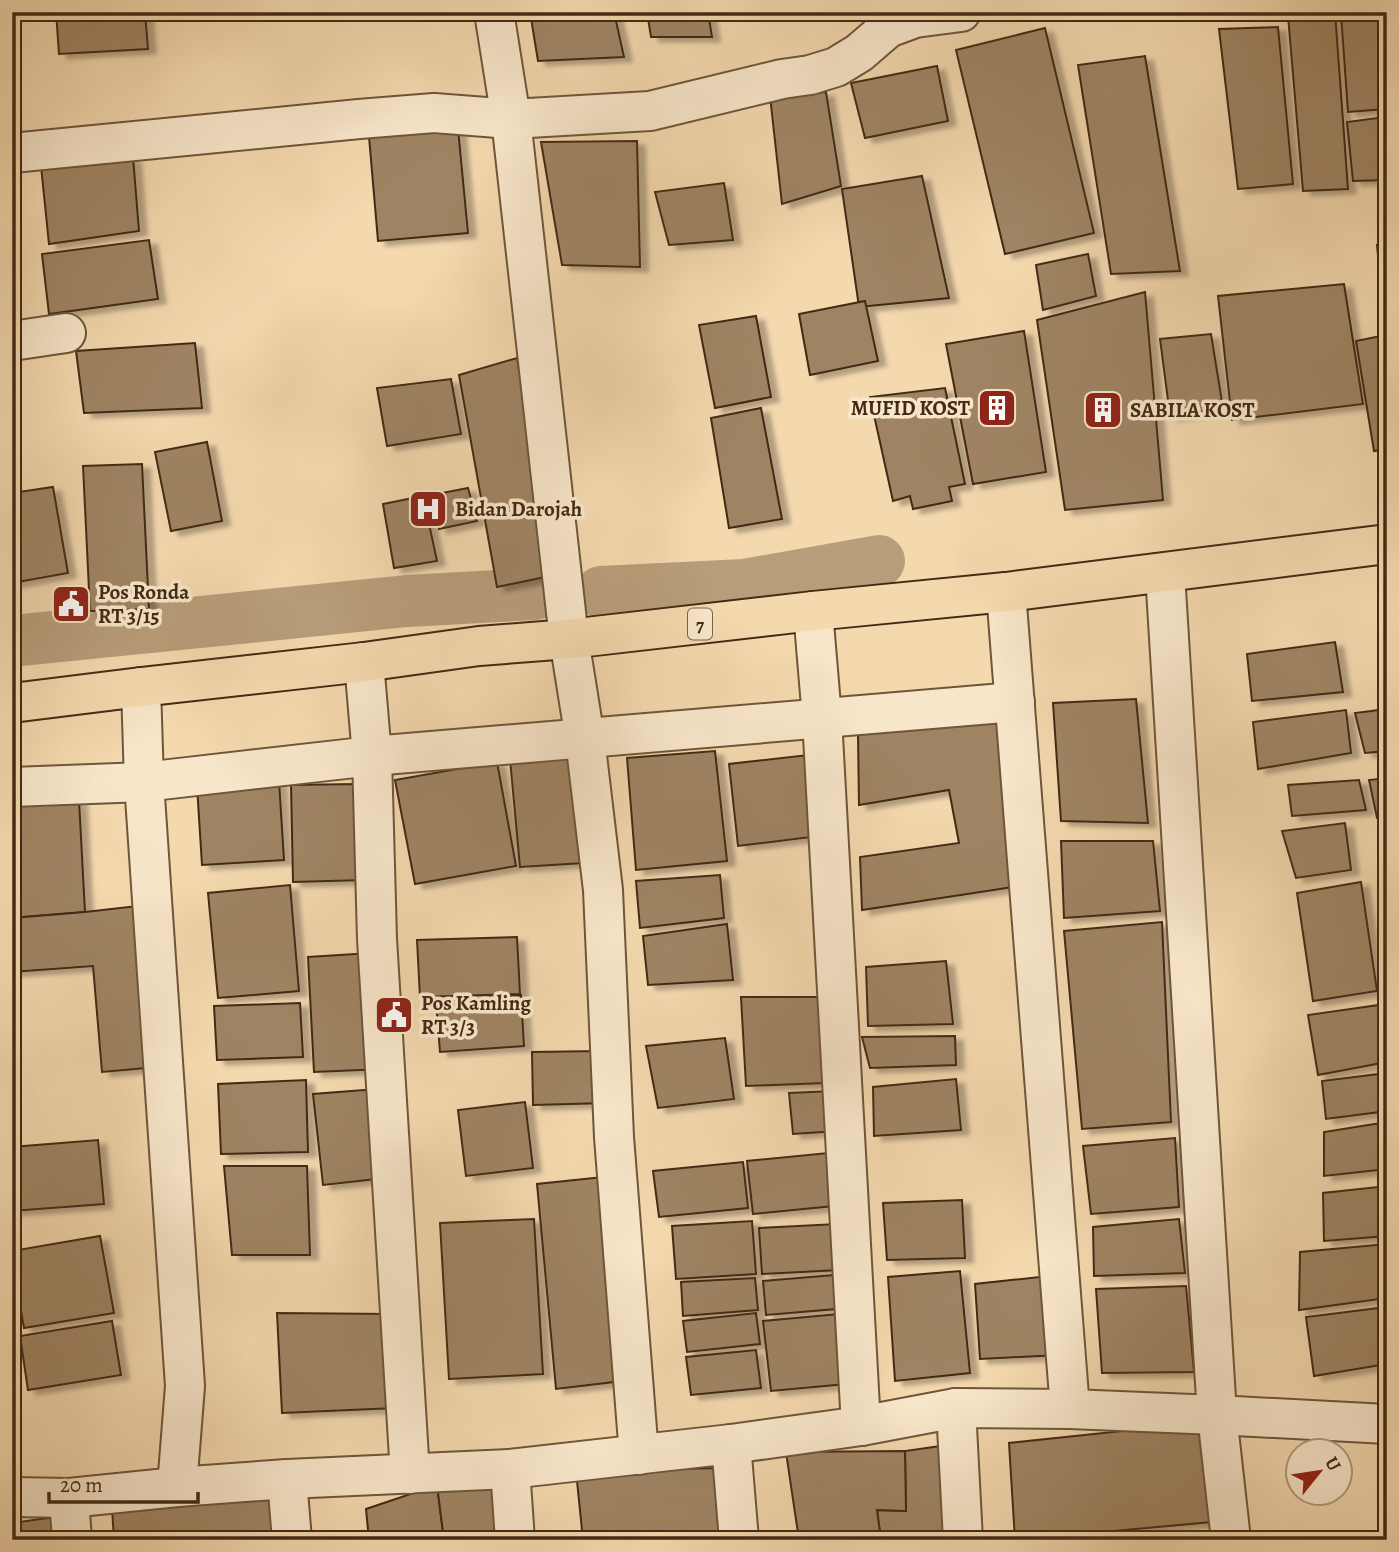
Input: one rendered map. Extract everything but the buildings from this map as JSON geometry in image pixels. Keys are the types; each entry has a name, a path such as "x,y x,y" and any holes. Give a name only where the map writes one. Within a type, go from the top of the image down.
{"highway":[{"name":"7","path":"12,704 478,646 569,639 813,611 1006,593 1387,544"}],"street":[{"path":"494,12 511,119 569,639 603,890 614,1137 639,1455"},
{"path":"12,153 434,113 511,119 650,111 836,67 859,53 888,28 915,18 961,12"},
{"path":"12,341 66,333"},
{"path":"1165,573 1217,1415 1231,1540"},
{"path":"1006,593 1070,1409"},
{"path":"813,611 822,718 861,1426"},
{"path":"364,662 372,756 377,939 410,1474"},
{"path":"141,687 144,782 185,1386 177,1487"},
{"path":"12,788 144,782 372,756 1015,702"},
{"path":"12,1497 69,1498 287,1479 510,1469 731,1444 861,1426 956,1408 1070,1409 1387,1424"},
{"path":"956,1408 963,1540"},
{"path":"731,1444 739,1540"},
{"path":"510,1469 515,1540"},
{"path":"287,1479 292,1540"},
{"path":"69,1498 72,1540"}],"waterway":[{"path":"601,592 744,585 879,561"},
{"path":"12,641 407,601 535,594"}],"place":[{"name":"MUFID KOST","path":"997,408"},
{"name":"SABILA KOST","path":"1103,410"},
{"name":"Bidan Darojah","path":"428,509"},
{"name":"Pos Ronda RT 3/15","path":"71,604"},
{"name":"Pos Kamling RT 3/3","path":"394,1015"}]}
